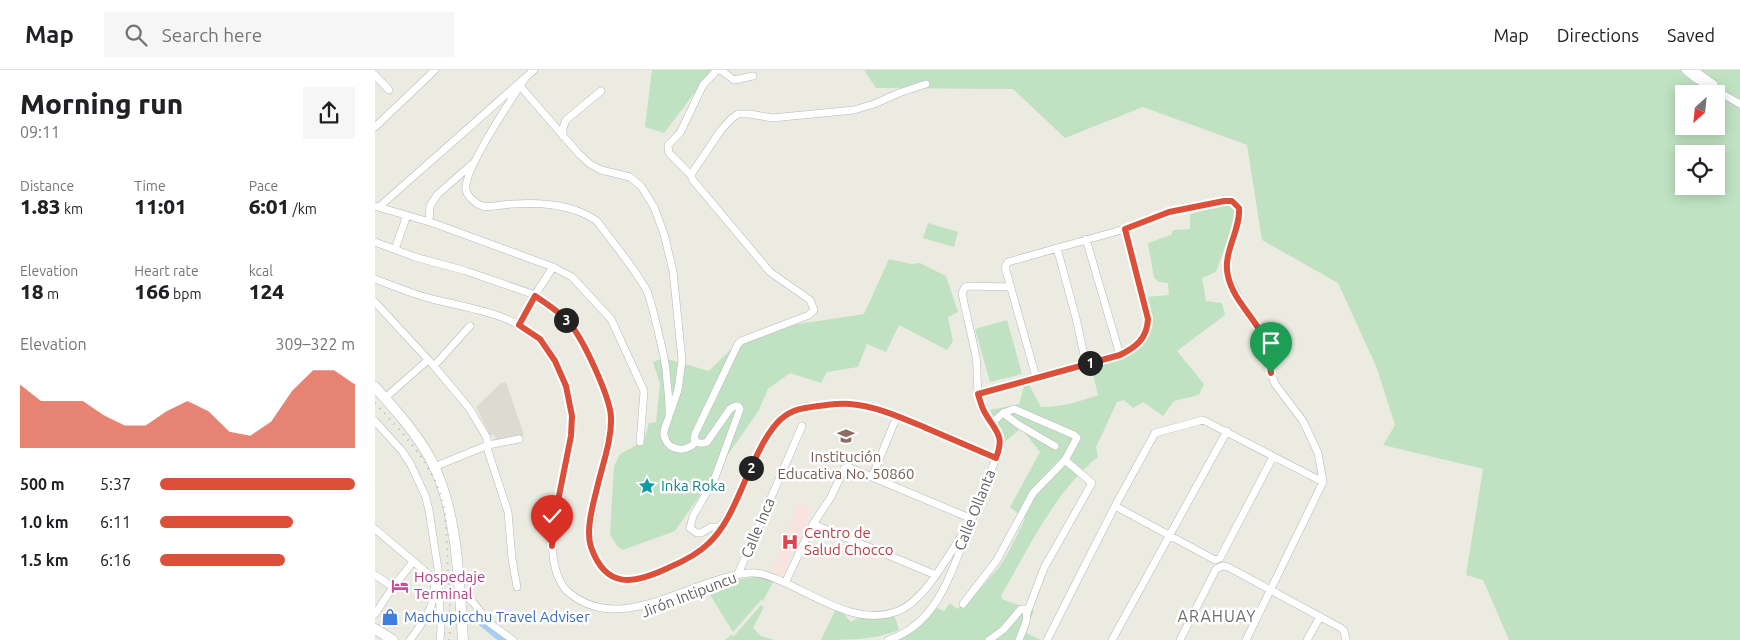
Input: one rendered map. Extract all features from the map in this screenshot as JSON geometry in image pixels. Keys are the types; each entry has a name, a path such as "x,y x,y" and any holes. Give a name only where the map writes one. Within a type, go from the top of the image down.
{"street":[{"path":"375,127 434,70"},
{"path":"377,207 534,70"},
{"path":"520,86 590,164 601,170 630,177 641,186 654,207 664,234 673,270 681,360 678,390 664,433 669,444 677,449 685,449 693,446 696,442 695,434 738,344 741,341 809,316 814,310 810,300 770,272 692,179 692,176 669,153 667,145 680,133 703,85 717,70 722,71 734,80 753,76"},
{"path":"1685,70 1697,79 1730,97"},
{"path":"1694,70 1740,104"},
{"path":"375,75 389,90"},
{"path":"526,77 496,122 467,180 466,191 471,198 482,206 542,203 585,212 597,221 647,291 666,367 669,417"},
{"path":"692,176 721,130 738,114 772,118 854,110 926,84"},
{"path":"563,136 566,120 601,91"},
{"path":"429,222 430,206 437,194 475,162"},
{"path":"1036,377 1005,267 1008,262 1125,229 1169,212 1224,201 1232,201 1237,205 1240,212 1228,256 1227,276 1243,309 1267,345 1271,373 1275,384 1303,421 1318,453 1323,482 1246,640"},
{"path":"377,207 429,222 553,267 572,277 611,318 644,391 640,442"},
{"path":"395,249 407,215"},
{"path":"978,394 1120,355 1134,348 1143,338 1147,328 1145,304 1125,229"},
{"path":"1086,239 1120,355"},
{"path":"375,242 415,257 466,271 535,296 556,310 579,334 609,403 611,424 595,496 589,538 591,548 605,572 612,577 624,580 640,580 652,576 683,561 709,544 736,502 771,432 780,420 792,411 802,408 848,403 864,406 897,416 996,458"},
{"path":"1057,248 1086,364"},
{"path":"519,325 553,267"},
{"path":"375,279 429,298 488,312 519,325 540,339 555,361 566,386 572,416 571,436 555,519 552,546 553,557 556,569 565,588 582,606 595,613"},
{"name":"Calle Ollanta","path":"888,640 902,636 914,627 933,607 943,591 1001,445 992,423 984,411 978,394 976,357 961,293 965,286 1011,287"},
{"path":"375,302 469,408 487,438 488,451 508,512 512,559 517,587"},
{"path":"385,398 431,363 470,326"},
{"path":"375,387 419,440 434,467 445,493 458,568 463,640"},
{"path":"696,442 701,444 707,442 730,409 738,406 740,409 714,480 690,524 690,528 697,533 701,533 711,527 721,527"},
{"path":"963,604 997,560 1033,493 1065,460 1077,438 1074,434 1014,409 1003,413 992,423"},
{"path":"1003,413 1019,425 1055,446"},
{"path":"872,477 897,416"},
{"path":"1047,640 1115,506 1155,433 1203,420 1323,482"},
{"path":"375,421 402,451 410,463 425,495 433,535 439,592 440,640"},
{"name":"Calle Inca","path":"738,574 803,426"},
{"path":"1112,640 1227,431"},
{"path":"434,467 488,445 519,439"},
{"path":"1115,506 1215,560 1220,558 1273,457"},
{"path":"1019,640 1044,568 1091,486 1091,480 1065,460"},
{"path":"785,583 813,524 831,497 844,469 848,467 972,519"},
{"name":"Jirón Intipuncu","path":"653,611 723,578 738,574 758,573 785,583 845,612 861,615 878,615 899,611 912,602 936,575 972,519"},
{"path":"813,524 936,575"},
{"path":"375,528 433,578 439,592"},
{"path":"375,614 413,562"},
{"path":"1180,640 1216,569 1223,566 1229,567 1341,628 1344,631 1346,640"},
{"path":"375,575 393,587"},
{"path":"410,640 430,611 435,584 433,578"},
{"path":"459,589 495,628 513,640"},
{"path":"989,640 1003,630 1021,609 1025,609 1027,613"},
{"path":"1307,640 1320,617"},
{"path":"375,628 393,640"}],"shaded area":[{"path":"506,382 524,435 497,442 494,435 490,435 476,407 500,384"},
{"name":"Centro de Salud Chocco","path":"799,503 811,509 809,519 802,530 783,577 771,571"}],"green space":[{"path":"652,70 712,70 664,133 645,127"},
{"path":"864,70 1740,70 1740,640 1509,640 1483,580 1466,575 1483,469 1383,445 1395,425 1376,366 1338,283 1262,240 1247,145 1143,107 1065,138 1013,89 876,88"},
{"path":"1225,205 1236,208 1234,224 1216,272 1202,278 1206,301 1222,303 1225,315 1177,351 1204,384 1199,395 1174,401 1163,416 1143,402 1133,408 1124,400 1117,402 1096,447 1098,457 1069,486 1043,522 1001,596 1002,599 1034,611 1024,632 1041,640 895,640 912,631 933,606 944,611 950,603 957,609 973,597 1000,566 1025,519 1010,507 1040,452 1021,428 1006,441 991,416 990,410 1019,404 1026,379 1041,407 1070,404 1098,395 1091,366 1142,339 1148,319 1146,297 1169,295 1168,283 1159,282 1154,278 1148,243 1171,235 1173,230 1190,229 1190,214"},
{"path":"928,223 958,232 954,247 923,238"},
{"path":"889,259 911,264 920,263 946,276 958,312 948,317 953,341 947,350 899,325 886,352 867,344 858,367 827,372 821,383 790,373 768,389 759,410 675,531 623,550 618,547 610,535 614,466 620,454 643,444 649,423 656,422 660,384 653,362 664,358 709,371 735,345 792,325 864,314"},
{"path":"1007,320 1022,374 990,382 975,329"},
{"path":"761,576 773,582 763,601 761,600 733,632 707,590 740,579"},
{"path":"761,605 764,607 753,628 761,636 774,640 725,640 731,635 734,636"},
{"path":"835,611 843,613 851,622 861,616 871,618 895,617 899,630 871,638 821,640"}],"waterway":[{"path":"484,622 506,640"}],"railway":[{"path":"375,403 419,454 436,482 441,498 447,536 449,640"}],"place":[{"name":"Institución Educativa No. 50860","path":"846,436"},
{"name":"Inka Roka","path":"647,486"},
{"name":"Centro de Salud Chocco","path":"790,542"},
{"name":"Hospedaje Terminal","path":"400,586"},
{"name":"Machupicchu Travel Adviser","path":"390,617"}],"district":[{"name":"ARAHUAY","path":"1217,616"}],"route":[{"path":"552,546 555,516 571,436 572,416 566,386 555,361 540,339 519,325 535,296 556,310 579,334 609,403 611,424 595,496 589,538 591,548 605,572 612,577 633,581 652,576 683,561 709,544 729,516 755,460 771,432 780,420 792,411 802,408 848,403 864,406 897,416 996,458 1001,445 999,437 995,426 984,411 978,394 1120,355 1134,348 1143,338 1148,319 1125,229 1169,212 1224,201 1232,201 1239,208 1240,212 1228,256 1227,276 1243,309 1267,345 1271,373"}]}
